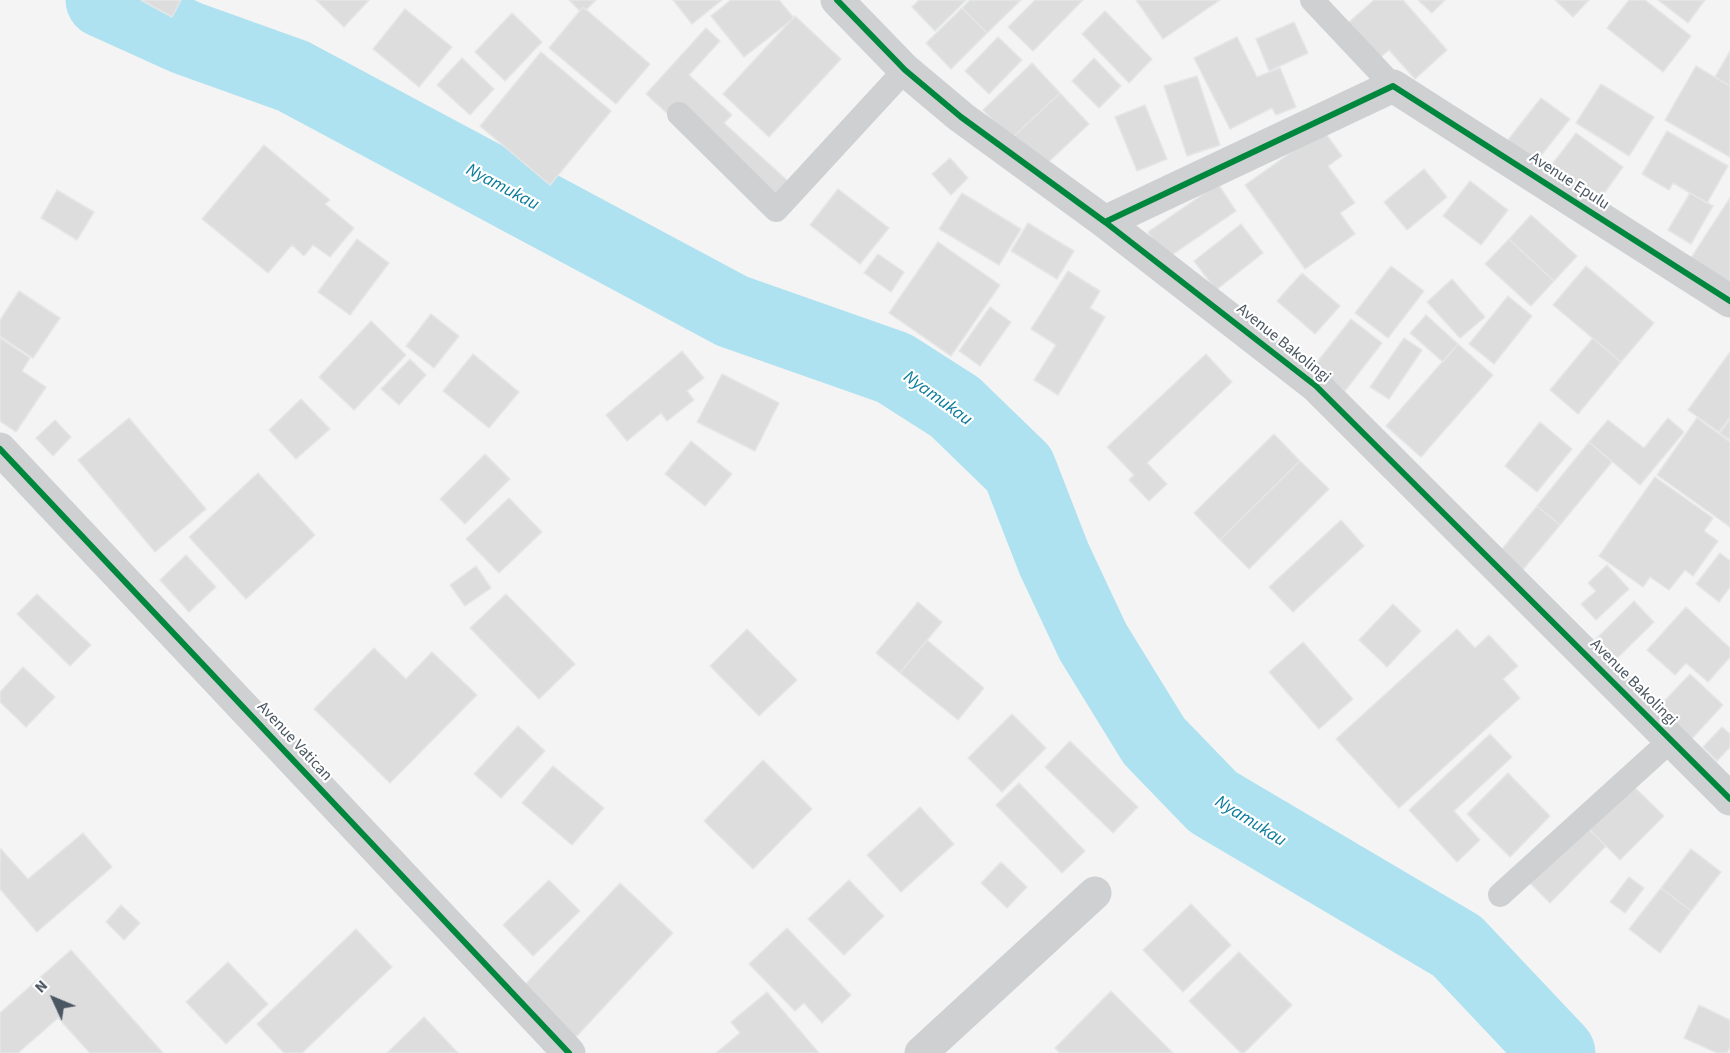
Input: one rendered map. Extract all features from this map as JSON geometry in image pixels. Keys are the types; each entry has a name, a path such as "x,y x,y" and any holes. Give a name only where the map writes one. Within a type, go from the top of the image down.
{"street":[{"name":"Avenue Bakolingi","path":"837,0 905,70 961,117 1105,222 1316,386 1730,799"},
{"path":"1105,222 1393,86"},
{"name":"Avenue Epulu","path":"1393,86 1730,301"},
{"name":"Avenue Vatican","path":"0,449 569,1053"},
{"path":"921,1053 1095,893"}],"lane":[{"path":"1312,0 1393,86"},
{"path":"679,114 776,210 905,70"},
{"path":"1500,895 1671,740"}],"building":[{"path":"141,0 181,0 172,17"},
{"path":"316,0 369,0 344,27"},
{"path":"569,0 596,0 586,10 583,7 580,11"},
{"path":"673,0 722,0 692,24"},
{"path":"731,0 779,0 794,18 744,57 711,16"},
{"path":"919,0 966,0 935,31 912,7"},
{"path":"970,0 1021,0 987,33 962,8"},
{"path":"1035,0 1083,0 1033,51 1008,27"},
{"path":"1136,0 1220,0 1163,39"},
{"path":"1374,0 1403,0 1447,50 1415,79 1389,50 1371,65 1340,30"},
{"path":"1418,0 1445,0 1432,13"},
{"path":"1555,0 1589,0 1573,17"},
{"path":"1629,0 1645,0 1691,36 1663,72 1607,28"},
{"path":"1658,0 1705,0 1688,23"},
{"path":"583,7 650,64 616,104 549,48"},
{"path":"962,8 987,33 951,69 926,43"},
{"path":"405,9 452,47 419,87 373,49"},
{"path":"1105,11 1152,59 1129,83 1082,34"},
{"path":"512,13 542,42 505,81 475,52"},
{"path":"795,16 841,59 769,137 723,94"},
{"path":"1294,22 1308,53 1269,71 1256,39"},
{"path":"706,28 720,41 689,75 732,115 724,123 789,182 767,205 646,94"},
{"path":"998,37 1022,60 989,94 965,71"},
{"path":"1237,37 1257,77 1280,68 1296,107 1276,115 1272,108 1230,129 1194,58"},
{"path":"1730,51 1730,86 1715,77"},
{"path":"541,52 611,111 550,185 480,126"},
{"path":"462,58 494,89 470,115 437,85"},
{"path":"1094,58 1121,86 1099,108 1072,81"},
{"path":"1032,63 1060,93 1011,139 983,110"},
{"path":"1696,66 1730,86 1730,157 1665,120"},
{"path":"1197,76 1220,145 1187,156 1164,86"},
{"path":"1601,84 1654,117 1629,156 1576,123"},
{"path":"1060,93 1089,124 1040,170 1011,139"},
{"path":"1541,98 1570,119 1532,167 1504,145"},
{"path":"1145,105 1167,159 1137,171 1115,117"},
{"path":"1323,130 1342,156 1328,166 1355,203 1340,213 1355,234 1305,269 1245,185"},
{"path":"1667,131 1728,166 1707,203 1673,183 1669,190 1642,174"},
{"path":"1576,133 1623,167 1595,206 1547,171"},
{"path":"264,145 330,200 325,204 354,228 330,257 313,245 304,256 292,245 268,273 202,219"},
{"path":"950,158 968,178 951,195 932,174"},
{"path":"1424,169 1447,197 1407,230 1384,202"},
{"path":"1470,181 1508,210 1481,245 1443,216"},
{"path":"1218,184 1236,211 1166,259 1148,232"},
{"path":"838,189 889,228 860,264 810,225"},
{"path":"57,190 94,212 77,240 41,218"},
{"path":"962,193 1021,229 999,265 939,229"},
{"path":"1690,193 1713,206 1691,244 1668,230"},
{"path":"1730,198 1730,281 1725,289 1687,264"},
{"path":"1531,215 1577,256 1554,281 1509,239"},
{"path":"1028,223 1074,251 1057,279 1011,251"},
{"path":"1241,224 1263,253 1216,290 1194,261"},
{"path":"357,239 389,263 350,315 318,292"},
{"path":"1509,239 1554,281 1531,306 1485,264"},
{"path":"938,242 1000,285 951,356 889,313"},
{"path":"878,254 904,272 891,292 864,273"},
{"path":"1391,266 1424,291 1388,338 1355,313"},
{"path":"1586,266 1654,323 1621,362 1553,305"},
{"path":"1068,271 1100,291 1090,308 1105,317 1058,395 1034,380 1056,345 1031,329"},
{"path":"1302,273 1340,306 1315,334 1277,301"},
{"path":"1452,279 1485,317 1460,338 1427,302"},
{"path":"19,291 60,318 33,358 0,336 0,320"},
{"path":"1508,296 1532,316 1494,364 1469,344"},
{"path":"990,307 1011,322 980,366 959,351"},
{"path":"431,314 459,336 434,368 406,346"},
{"path":"1426,315 1458,344 1443,362 1410,333"},
{"path":"1351,319 1382,343 1345,391 1314,366"},
{"path":"371,321 406,355 354,410 319,377"},
{"path":"0,338 30,358 22,371 46,387 16,432 0,421"},
{"path":"1404,338 1422,350 1389,399 1370,387"},
{"path":"1593,338 1621,362 1578,414 1550,390"},
{"path":"1458,344 1493,375 1421,457 1386,426"},
{"path":"682,351 704,378 687,391 694,400 667,421 661,413 627,441 606,415"},
{"path":"1730,352 1730,417 1719,432 1688,410"},
{"path":"473,354 519,392 489,428 443,391"},
{"path":"1206,354 1232,382 1147,463 1167,484 1149,501 1129,480 1134,475 1107,447"},
{"path":"410,359 426,375 399,405 381,389"},
{"path":"722,374 779,403 755,451 697,422"},
{"path":"301,399 330,429 296,459 269,430"},
{"path":"129,418 206,509 155,552 78,460"},
{"path":"1668,418 1684,432 1640,485 1589,442 1608,420 1644,448"},
{"path":"1697,418 1730,442 1730,527 1657,475"},
{"path":"1730,419 1730,440 1720,433"},
{"path":"55,420 71,437 53,456 36,438"},
{"path":"1540,422 1572,449 1537,492 1505,466"},
{"path":"1274,434 1300,461 1220,540 1194,513"},
{"path":"691,441 732,474 705,506 665,474"},
{"path":"1589,442 1612,462 1560,525 1537,506"},
{"path":"485,454 510,479 465,524 440,499"},
{"path":"1300,461 1329,489 1249,569 1220,540"},
{"path":"258,473 315,535 246,599 189,537"},
{"path":"1655,477 1713,518 1704,531 1718,541 1693,576 1685,570 1669,590 1650,577 1643,587 1599,556"},
{"path":"509,498 542,532 499,573 466,539"},
{"path":"1537,506 1560,525 1516,578 1494,559"},
{"path":"1341,520 1364,546 1293,612 1269,587"},
{"path":"1720,553 1730,561 1730,587 1719,602 1696,584"},
{"path":"186,555 216,587 189,612 160,580"},
{"path":"1607,565 1629,589 1596,620 1581,604 1596,591 1588,583"},
{"path":"476,566 491,588 465,606 450,585"},
{"path":"37,594 91,645 70,666 17,614"},
{"path":"506,594 575,664 539,699 470,628"},
{"path":"1634,601 1654,622 1603,672 1583,652"},
{"path":"918,602 942,622 900,673 876,653"},
{"path":"1393,604 1421,631 1387,667 1359,640"},
{"path":"1686,607 1730,648 1730,657 1708,682 1686,663 1675,675 1647,650"},
{"path":"747,629 797,680 759,716 710,666"},
{"path":"1457,629 1475,648 1489,635 1518,666 1503,679 1520,698 1399,808 1336,739"},
{"path":"927,640 984,688 958,720 900,673"},
{"path":"1303,642 1353,699 1319,729 1269,672"},
{"path":"374,648 406,679 432,652 477,695 390,783 314,709"},
{"path":"23,667 55,697 26,727 0,702 0,692"},
{"path":"1690,674 1723,705 1686,745 1653,713"},
{"path":"1012,714 1046,748 1002,792 968,758"},
{"path":"518,726 545,751 501,798 474,774"},
{"path":"1722,727 1730,734 1730,747 1717,761 1703,747"},
{"path":"1490,734 1512,757 1454,811 1480,840 1457,862 1409,810"},
{"path":"1070,741 1138,807 1113,833 1045,767"},
{"path":"763,760 812,809 753,869 704,821"},
{"path":"553,766 604,808 572,845 522,803"},
{"path":"1508,773 1550,816 1510,857 1467,814"},
{"path":"1627,780 1664,816 1620,860 1584,824"},
{"path":"1019,783 1085,851 1062,873 996,805"},
{"path":"920,807 954,844 901,892 867,855"},
{"path":"1578,819 1606,846 1550,903 1523,876"},
{"path":"83,833 112,867 37,932 0,889 0,848 28,879"},
{"path":"1691,849 1721,872 1691,911 1661,888"},
{"path":"1001,862 1027,887 1007,908 981,883"},
{"path":"1629,877 1644,888 1625,913 1610,902"},
{"path":"549,880 580,911 533,956 503,925"},
{"path":"849,880 884,916 844,955 808,919"},
{"path":"620,883 673,933 574,1039 521,989"},
{"path":"1661,888 1691,911 1660,953 1629,929"},
{"path":"1191,904 1231,945 1183,992 1143,950"},
{"path":"121,905 140,923 124,940 106,922"},
{"path":"787,928 851,995 822,1023 804,1003 795,1011 749,964"},
{"path":"356,929 392,967 302,1053 284,1053 257,1024"},
{"path":"71,950 163,1053 90,1053 58,1018 18,1053 0,1053 0,1013"},
{"path":"1239,952 1292,1005 1244,1053 1241,1053 1189,1001"},
{"path":"228,962 268,1004 226,1044 186,1002"},
{"path":"1111,991 1173,1053 1060,1053 1055,1048"},
{"path":"767,992 819,1053 716,1053 740,1033 731,1022"},
{"path":"1699,1005 1730,1020 1730,1047 1727,1053 1717,1053 1684,1038"},
{"path":"424,1017 458,1053 387,1053"}],"waterway":[{"name":"Nyamukau","path":"103,0 187,38 293,76 732,311 894,368 955,407 1019,469 1054,559 1093,642 1154,741 1213,802 1457,946 1558,1053"}],"cycle path":[{"path":"837,0 905,70 961,117 1105,222 1316,386 1730,799"},
{"path":"1105,222 1393,86 1730,301"},
{"path":"0,449 569,1053"}]}
